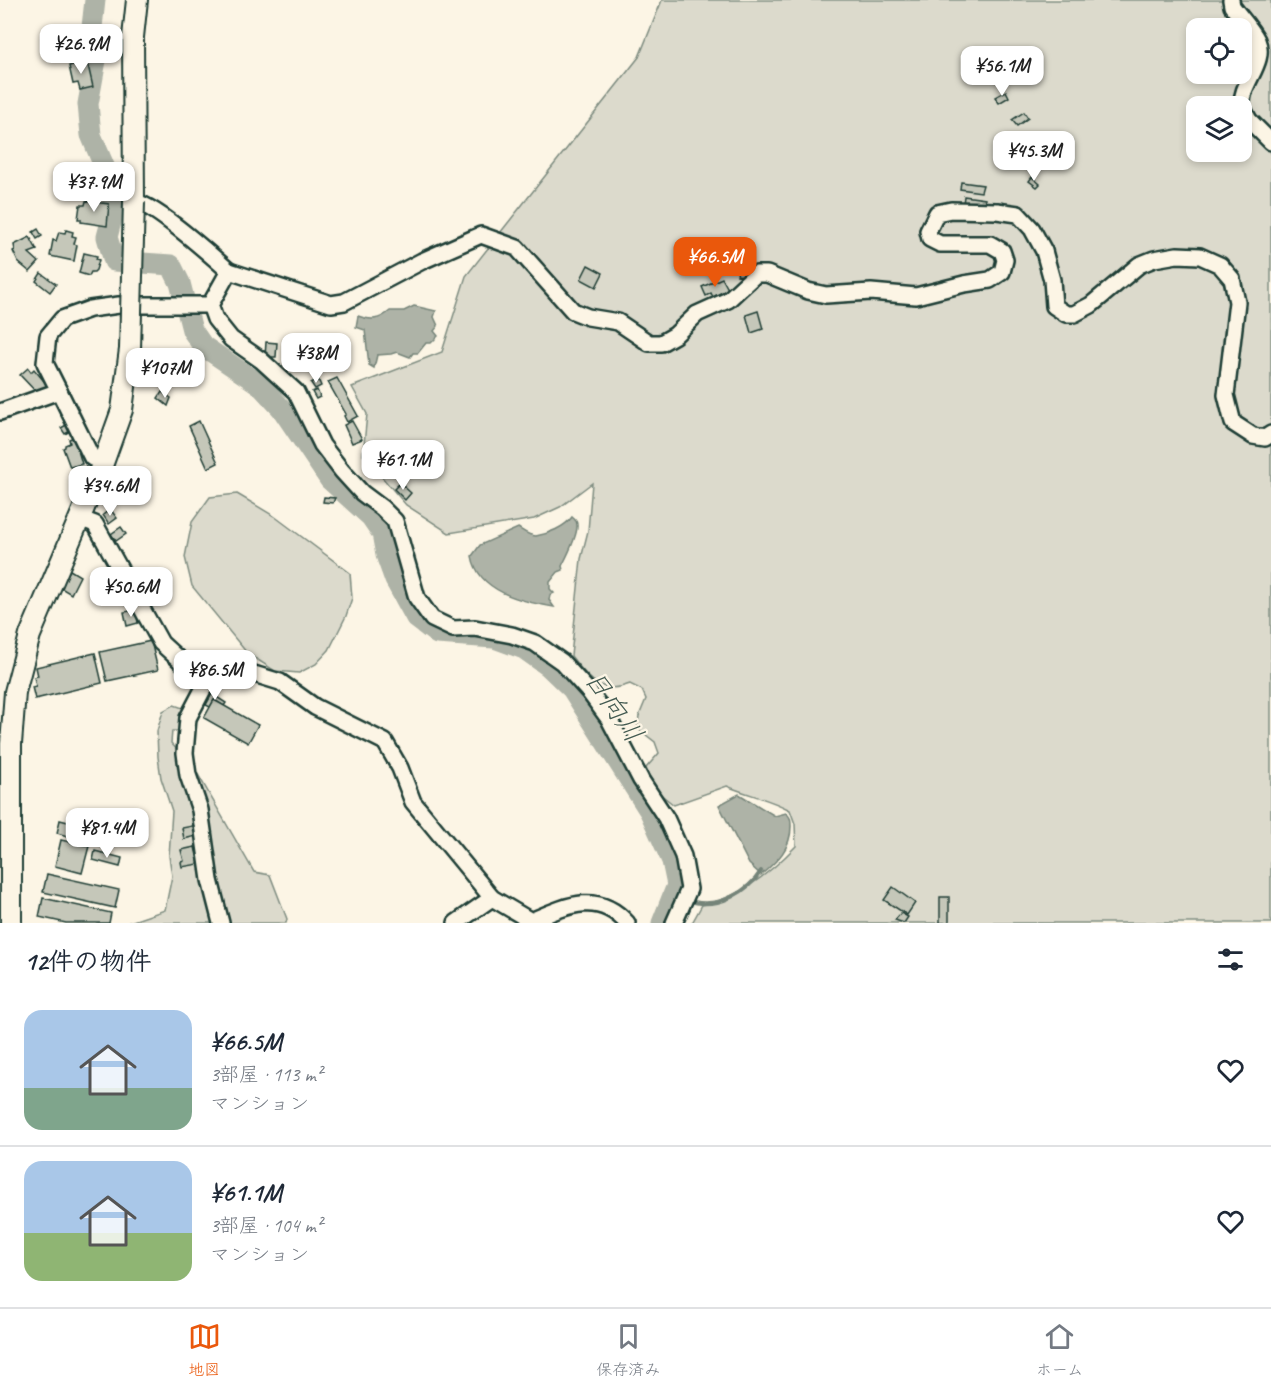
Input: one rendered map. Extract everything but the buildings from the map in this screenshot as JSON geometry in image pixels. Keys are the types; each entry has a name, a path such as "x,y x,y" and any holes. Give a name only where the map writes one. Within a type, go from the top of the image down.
{"main road":[{"path":"11,923 11,744 7,690 104,463 122,410 130,349 134,202 133,37 137,0"}],"street":[{"path":"1231,0 1260,47 1260,59 1246,85 1244,96"},
{"path":"1252,123 1271,142"},
{"path":"134,202 140,202 169,222 229,271 331,304 344,302 422,261 481,235 517,248 573,311 588,317 618,322 649,343 662,343 675,335 698,314 728,300 756,274 767,274 808,291 826,295 871,292 916,296 990,280 1002,272 1005,261 1002,251 990,244 940,244 930,239 928,231 932,220 937,213 951,210 1018,214 1032,229 1044,251 1052,280 1054,306 1066,314 1074,314 1091,305 1138,265 1154,259 1177,255 1200,256 1220,264 1232,279 1237,302 1226,395 1233,423 1253,436 1265,438 1271,434"},
{"path":"205,305 229,271"},
{"path":"104,463 92,458 45,363 48,336 62,319 90,309 120,305 205,305"},
{"path":"205,305 231,339 261,360 296,392 322,445 362,493 395,521 417,598 432,619 453,629 475,628 512,635 535,643 562,662 590,693 609,719 641,780 666,818 682,856 689,889 674,923"},
{"path":"0,412 59,391"},
{"path":"79,518 95,524 161,643 186,666 210,676 241,670 280,682 315,706 385,742 400,768 413,802 492,898 531,921 556,910 592,903 617,911 627,923"},
{"path":"210,676 188,718 185,753 188,775 200,810 210,880 221,923"},
{"path":"456,923 492,898"}],"shaded area":[{"path":"662,0 1271,0 1271,923 692,923 702,905 741,891 765,875 786,856 796,846 795,824 790,810 727,786 674,805 654,789 646,768 659,753 655,742 637,728 646,699 642,690 630,684 610,688 602,686 589,677 571,656 581,559 588,531 592,483 560,507 534,519 449,533 406,505 363,455 367,414 352,387 442,352 466,276 639,57"},
{"path":"414,306 436,311 434,317 438,326 434,331 438,336 410,357 397,352 377,355 374,368 369,365 365,330 356,327 358,316 375,319 390,311 404,311"},
{"path":"237,494 274,516 350,573 352,598 329,650 316,664 299,673 275,671 247,653 192,586 185,557 192,522 210,497"},
{"path":"572,517 577,523 574,540 562,566 563,570 558,572 550,582 550,589 554,593 550,595 549,600 554,607 516,598 492,587 476,568 472,556 480,545 518,528 533,536 546,534 561,527"},
{"path":"174,705 186,709 190,726 172,731 171,743 196,771 254,872 270,875 287,919 286,923 127,923 165,910 172,876 169,856 172,811 161,778 157,731 163,711"},
{"path":"739,794 775,816 786,813 790,819 790,834 786,848 761,875 749,864 719,805"}],"waterway":[{"name":"日向川","path":"95,0 92,27 96,60 88,104 91,135 112,185 113,214 107,237 114,261 171,265 180,283 192,330 203,346 259,384 282,409 330,480 371,517 382,533 386,555 395,580 416,618 437,634 494,638 524,649 548,666 572,689 650,812 672,861 677,885 662,923"},
{"path":"694,902 713,903 732,897 749,886 761,871"}]}
